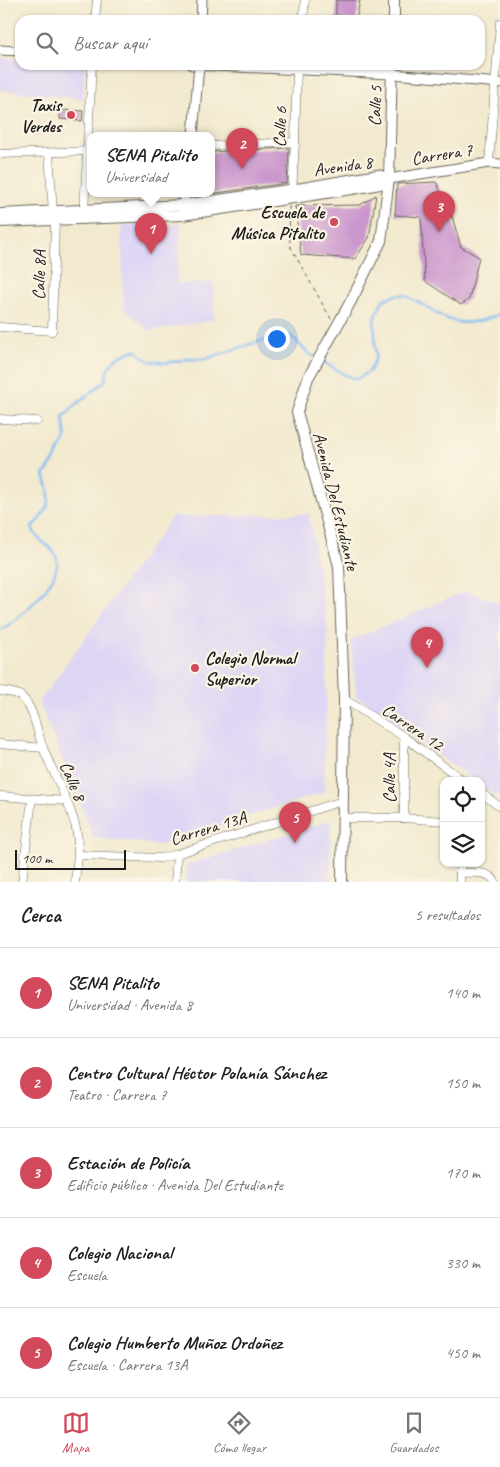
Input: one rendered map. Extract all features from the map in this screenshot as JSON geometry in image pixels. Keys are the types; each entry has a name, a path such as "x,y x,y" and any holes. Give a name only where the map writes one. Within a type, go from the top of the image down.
{"main road":[{"path":"394,0 394,15"},
{"name":"Calle 5","path":"389,179 392,70"},
{"name":"Avenida 8","path":"0,222 183,210 380,184 389,179"},
{"name":"Avenida Del Estudiante","path":"342,882 344,699 339,566 297,412 308,378 381,241 389,179"},
{"name":"Avenida 8","path":"0,214 54,217 84,211 183,210"}],"street":[{"path":"96,15 97,0"},
{"path":"201,15 202,0"},
{"path":"303,15 305,0"},
{"path":"489,163 498,83 500,23"},
{"path":"0,50 15,51"},
{"path":"90,132 92,70"},
{"path":"193,132 199,70"},
{"name":"Calle 6","path":"291,195 297,70"},
{"path":"392,70 498,83"},
{"path":"215,146 295,142"},
{"path":"0,154 87,151"},
{"name":"Calle 8A","path":"0,327 52,331 54,217 50,153"},
{"name":"Carrera 7","path":"389,179 489,163 500,164"},
{"path":"84,211 87,175"},
{"path":"183,210 185,197"},
{"path":"0,419 37,421"},
{"name":"Calle 8","path":"0,691 21,696 29,708 43,748 76,827 79,854 75,882"},
{"name":"Carrera 12","path":"344,699 404,737 457,777"},
{"name":"Calle 4A","path":"404,737 404,818"},
{"path":"0,744 43,748"},
{"path":"0,796 66,802"},
{"path":"485,796 500,807"},
{"path":"22,882 32,800"},
{"name":"Carrera 13A","path":"79,854 161,858 342,801"},
{"path":"343,818 404,818 440,821"},
{"path":"175,882 177,854"},
{"path":"460,867 460,882"},
{"path":"460,872 484,874 494,878 496,882"}],"path":[{"path":"291,195 290,246 336,327"}],"shaded area":[{"path":"0,58 15,59 15,70 85,70 83,99 0,90"},
{"path":"181,224 177,284 214,282 214,320 149,331 124,309 121,225"},
{"name":"Colegio Normal Superior","path":"309,514 328,633 324,792 160,845 94,838 39,702 172,517"},
{"path":"466,591 500,603 500,798 485,788 485,777 469,777 356,696 351,640"},
{"path":"331,820 330,882 185,882 187,865"}],"building":[{"path":"336,0 360,0 357,15 336,15"},
{"name":"Taxis Verdes","path":"60,110 83,111 82,121 60,119"},
{"path":"289,148 287,183 215,193 215,152"},
{"path":"436,182 451,213 461,247 479,257 469,299 461,305 425,281 421,217 395,215 397,184"},
{"name":"Escuela de Música Pitalito","path":"376,195 369,238 355,259 301,255 295,206 360,205"}],"waterway":[{"path":"322,361 345,375 357,379 370,371 376,357 374,319 383,300 396,295 405,295 439,315 458,322 469,323 500,315"},
{"path":"0,630 28,609 54,576 57,565 56,556 37,536 32,527 47,509 49,491 44,475 55,459 66,437 63,417 105,381 108,368 116,358 135,350 149,361 166,363 188,359 205,359 257,342 290,335 308,353 317,358"}],"place":[{"name":"Taxis Verdes","path":"71,115"},
{"name":"Centro Cultural Héctor Polanía Sánchez","path":"242,169"},
{"name":"Escuela de Música Pitalito","path":"334,222"},
{"name":"Estación de Policía","path":"439,232"},
{"name":"SENA Pitalito","path":"151,254"},
{"name":"Colegio Normal Superior","path":"195,668"},
{"name":"Colegio Nacional","path":"427,668"},
{"name":"Colegio Humberto Muñoz Ordoñez","path":"295,843"}]}
